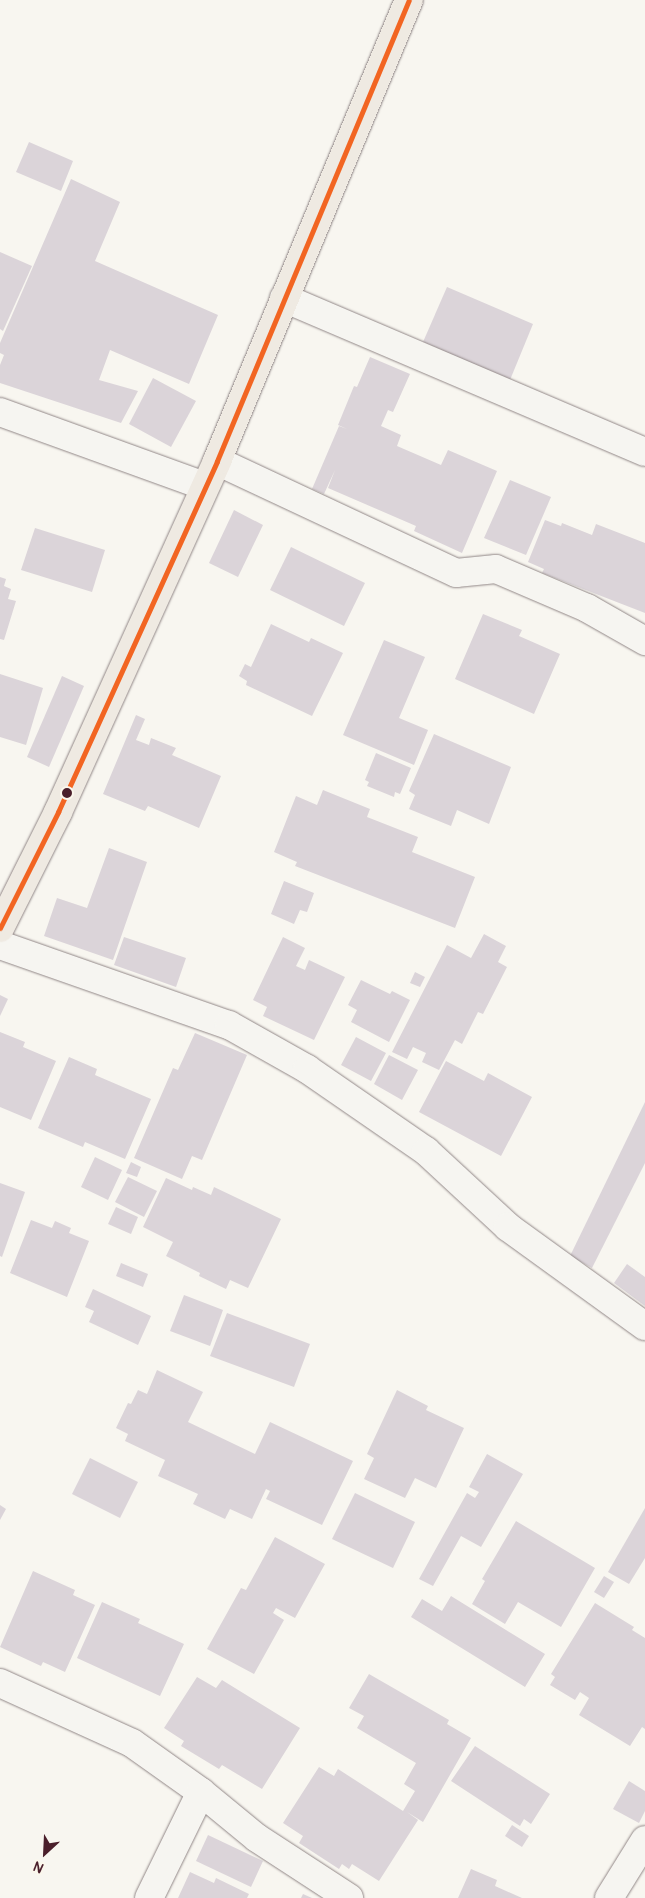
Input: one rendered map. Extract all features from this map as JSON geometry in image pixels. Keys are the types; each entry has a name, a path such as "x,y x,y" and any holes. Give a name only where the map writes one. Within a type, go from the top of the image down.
{"main road":[{"path":"1,929 58,812 204,486 217,461 409,0"}],"street":[{"path":"284,298 645,452"},
{"path":"0,412 204,486"},
{"path":"217,461 456,573 496,569 587,608 645,641"},
{"path":"1,929 229,1025 307,1069 426,1151 508,1227 645,1326"},
{"path":"0,1683 132,1743 201,1792 256,1838 349,1898"},
{"path":"149,1898 201,1792"},
{"path":"609,1898 645,1840"}],"building":[{"path":"29,142 73,161 61,191 16,172"},
{"path":"71,179 120,202 95,261 218,315 189,384 110,350 99,380 138,391 121,423 0,383 0,365 4,355 0,353 0,343"},
{"path":"0,252 32,266 3,331 0,329"},
{"path":"447,287 533,324 510,380 423,342"},
{"path":"370,357 410,374 393,412 388,410 381,426 401,435 397,446 441,465 448,450 497,471 462,553 414,531 416,526 328,488 335,470 324,494 312,489 339,426 347,429 338,425 354,386 357,387"},
{"path":"153,378 196,401 171,447 129,424"},
{"path":"510,480 551,497 526,555 484,538"},
{"path":"234,510 263,525 238,577 209,563"},
{"path":"545,520 561,526 562,523 592,535 596,524 645,543 645,613 542,573 544,569 528,562"},
{"path":"35,528 105,550 92,592 21,570"},
{"path":"291,547 365,583 344,626 270,590"},
{"path":"0,577 6,579 4,586 11,589 8,599 16,601 4,640 0,639"},
{"path":"483,614 522,630 519,636 560,654 534,714 455,679"},
{"path":"271,624 309,642 311,638 343,653 312,716 246,685 247,681 239,676 245,664 251,667"},
{"path":"384,640 425,657 399,718 428,730 414,765 343,735"},
{"path":"0,674 43,688 26,745 0,737"},
{"path":"62,676 84,686 49,767 27,757"},
{"path":"136,715 145,719 136,740 149,745 151,738 176,748 172,755 221,776 199,828 148,806 145,811 103,794"},
{"path":"434,734 511,767 489,824 457,810 451,826 409,809 415,795 409,791"},
{"path":"376,753 411,768 400,794 395,792 394,797 367,786 369,782 365,780"},
{"path":"323,790 370,809 367,817 418,837 412,852 475,877 455,928 295,866 297,862 274,852 296,796 317,805"},
{"path":"109,848 147,862 113,960 44,936 57,898 87,908"},
{"path":"284,881 314,893 307,912 300,910 294,924 271,914"},
{"path":"484,934 506,946 498,962 507,967 483,1014 478,1012 462,1044 455,1040 439,1070 422,1062 426,1053 413,1047 407,1059 392,1052 447,945 471,958"},
{"path":"124,937 186,958 176,987 114,965"},
{"path":"283,937 305,948 296,966 305,970 309,960 345,977 314,1040 263,1016 267,1007 253,1000"},
{"path":"415,972 425,977 420,987 410,983"},
{"path":"361,980 390,994 392,991 410,1000 389,1042 351,1022 357,1010 348,1005"},
{"path":"0,995 8,999 0,1016"},
{"path":"0,1032 25,1042 23,1047 56,1061 31,1120 0,1107"},
{"path":"195,1033 247,1055 202,1160 192,1156 182,1179 134,1158 173,1068 178,1070"},
{"path":"356,1037 386,1053 371,1081 341,1065"},
{"path":"389,1055 418,1070 402,1100 374,1084"},
{"path":"69,1057 97,1069 95,1075 151,1099 125,1159 85,1142 83,1147 38,1128"},
{"path":"446,1061 484,1081 488,1073 532,1097 501,1156 419,1112"},
{"path":"645,1102 645,1163 592,1268 570,1256"},
{"path":"95,1157 122,1170 108,1200 81,1187"},
{"path":"131,1162 141,1167 137,1177 126,1173"},
{"path":"128,1177 157,1191 144,1217 115,1202"},
{"path":"166,1178 192,1190 193,1187 211,1195 214,1187 281,1219 248,1288 230,1280 226,1289 199,1276 200,1273 166,1256 173,1242 143,1227"},
{"path":"0,1183 25,1192 2,1257 0,1256"},
{"path":"116,1207 138,1217 131,1234 108,1224"},
{"path":"31,1220 52,1228 55,1221 71,1228 69,1233 89,1241 67,1297 10,1273"},
{"path":"121,1263 148,1274 143,1287 116,1276"},
{"path":"627,1264 645,1277 645,1306 614,1283"},
{"path":"93,1289 151,1316 138,1345 89,1322 94,1311 85,1307"},
{"path":"184,1295 223,1310 210,1346 170,1331"},
{"path":"227,1313 310,1344 294,1387 210,1356"},
{"path":"157,1370 203,1392 188,1422 255,1454 270,1422 353,1461 322,1525 266,1499 270,1491 266,1489 252,1519 230,1509 225,1519 193,1504 198,1494 158,1476 165,1460 125,1441 128,1434 116,1428 128,1403 131,1404 138,1390 147,1394"},
{"path":"397,1390 428,1406 426,1410 464,1428 436,1488 415,1478 405,1498 364,1479 374,1458 367,1454"},
{"path":"487,1454 523,1474 481,1547 461,1536 433,1586 419,1579 467,1493 475,1498 479,1492 469,1487"},
{"path":"90,1458 138,1482 120,1518 72,1494"},
{"path":"355,1493 415,1522 393,1568 332,1539"},
{"path":"0,1505 6,1509 0,1520"},
{"path":"645,1508 645,1558 629,1584 608,1572"},
{"path":"516,1521 595,1568 561,1627 518,1602 505,1624 472,1604 485,1581 482,1579"},
{"path":"275,1537 325,1564 295,1618 276,1608 273,1613 284,1620 254,1674 207,1649 241,1588 246,1590"},
{"path":"33,1571 75,1590 73,1595 95,1605 65,1672 43,1662 41,1666 0,1647"},
{"path":"604,1576 614,1582 604,1598 594,1592"},
{"path":"451,1596 545,1654 525,1687 411,1617 422,1599 442,1611"},
{"path":"102,1602 140,1619 138,1623 184,1644 160,1696 77,1658"},
{"path":"595,1603 634,1627 632,1630 645,1638 645,1729 642,1727 630,1746 579,1715 589,1698 580,1692 575,1700 550,1685 555,1677 551,1674"},
{"path":"369,1674 449,1720 447,1724 471,1738 423,1822 407,1812 418,1820 379,1881 352,1864 349,1869 342,1864 339,1869 299,1843 303,1836 283,1823 319,1767 334,1776 338,1769 403,1811 415,1791 404,1784 416,1763 357,1728 364,1716 349,1708"},
{"path":"197,1677 216,1688 222,1680 300,1728 262,1789 222,1765 219,1769 181,1746 184,1741 164,1728"},
{"path":"475,1746 550,1794 531,1824 524,1819 520,1826 451,1781"},
{"path":"629,1781 645,1791 645,1811 639,1823 613,1809"},
{"path":"512,1825 529,1836 522,1847 505,1836"},
{"path":"208,1835 263,1861 251,1887 196,1861"},
{"path":"471,1869 497,1880 495,1886 522,1898 458,1898"},
{"path":"190,1872 214,1883 216,1878 249,1894 247,1898 178,1898"},
{"path":"303,1894 312,1898 301,1898"}],"transit line":[{"path":"0,928 58,812 217,461 409,0"}]}
